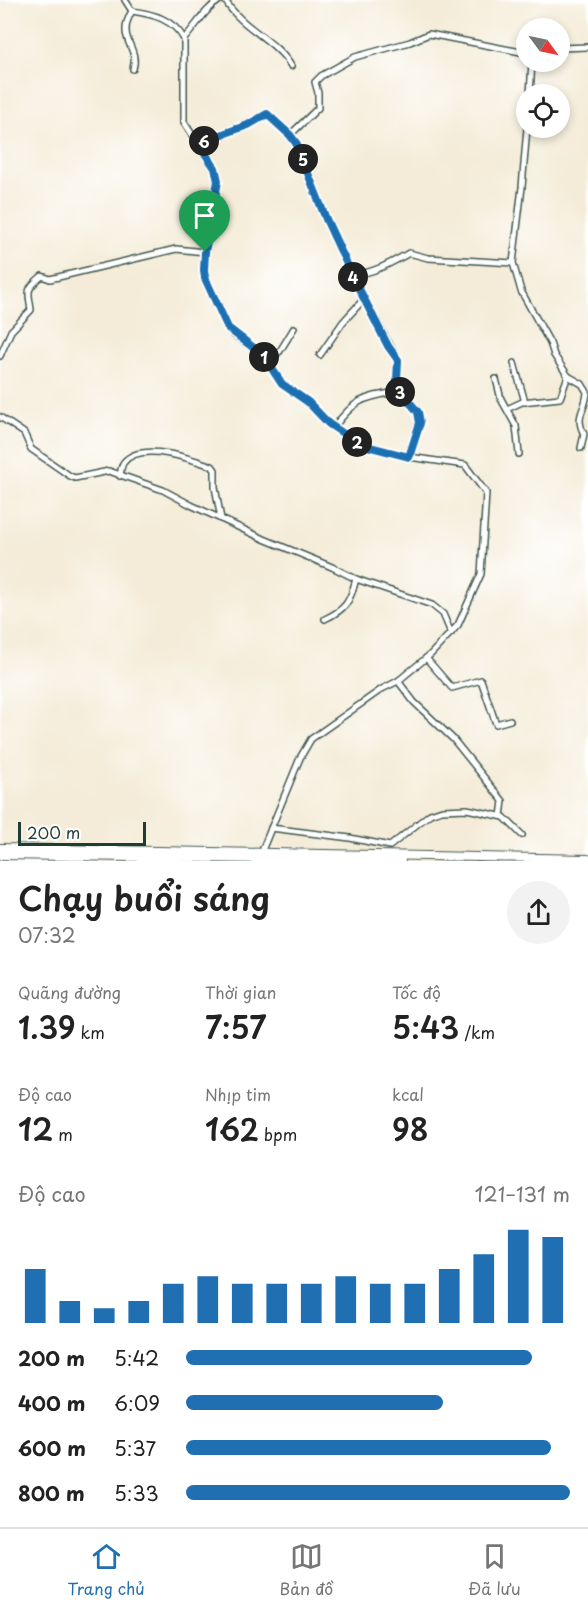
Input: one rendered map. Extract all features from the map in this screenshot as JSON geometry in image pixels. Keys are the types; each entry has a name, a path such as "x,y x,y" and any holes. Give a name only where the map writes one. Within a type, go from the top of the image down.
{"highway":[{"path":"0,848 588,859"},
{"path":"0,855 401,861"}],"street":[{"path":"125,0 132,11 153,14 171,24 184,39 184,122 218,173 205,252 205,278 231,332 259,352 282,384 308,402 334,427 359,444 409,457 465,465 486,493 481,574 462,619 426,658 398,681 356,706 311,739 300,758 263,848"},
{"path":"184,39 205,12 220,0"},
{"path":"225,0 242,21 282,55 291,66"},
{"path":"132,11 125,31 135,60 133,69"},
{"path":"290,135 318,108 315,82 321,76 355,57 410,42 429,34 516,51"},
{"path":"570,48 588,47"},
{"path":"198,143 248,125 267,114 296,143 326,219 352,275 398,360 397,380 400,391 416,408 420,419 409,457"},
{"path":"526,138 513,262 521,291 568,376 582,384 587,392 579,422 586,433 581,448"},
{"path":"0,356 10,331 32,310 27,296 29,290 42,276 50,279 176,249 205,252"},
{"path":"352,275 378,269 409,253 428,258 513,262"},
{"path":"320,355 343,322 364,299"},
{"path":"268,362 280,351 294,328"},
{"path":"514,363 525,402"},
{"path":"507,410 525,402 560,398 568,376"},
{"path":"496,379 499,395 516,426 519,454"},
{"path":"334,427 350,408 365,398 400,391"},
{"path":"0,417 24,433 31,449 70,476 75,477 106,470 163,490 221,519 356,579 432,605 443,614 451,633"},
{"path":"120,476 125,460 148,452 175,454 212,466 215,470 214,479 221,519"},
{"path":"325,619 344,609 353,592 356,579"},
{"path":"426,658 452,688 481,680 496,724 510,720"},
{"path":"398,681 414,702 453,739 503,801 501,816"},
{"path":"271,828 350,838 390,846 435,811 467,809 501,816 522,835"}],"route":[{"path":"267,114 296,143 326,219 352,275 390,350 398,360 397,380 400,391 416,408 420,419 409,457 359,444 329,424 308,402 282,384 263,355 234,335 228,328 205,278 205,252 218,173 198,143 248,125 267,114"}]}
